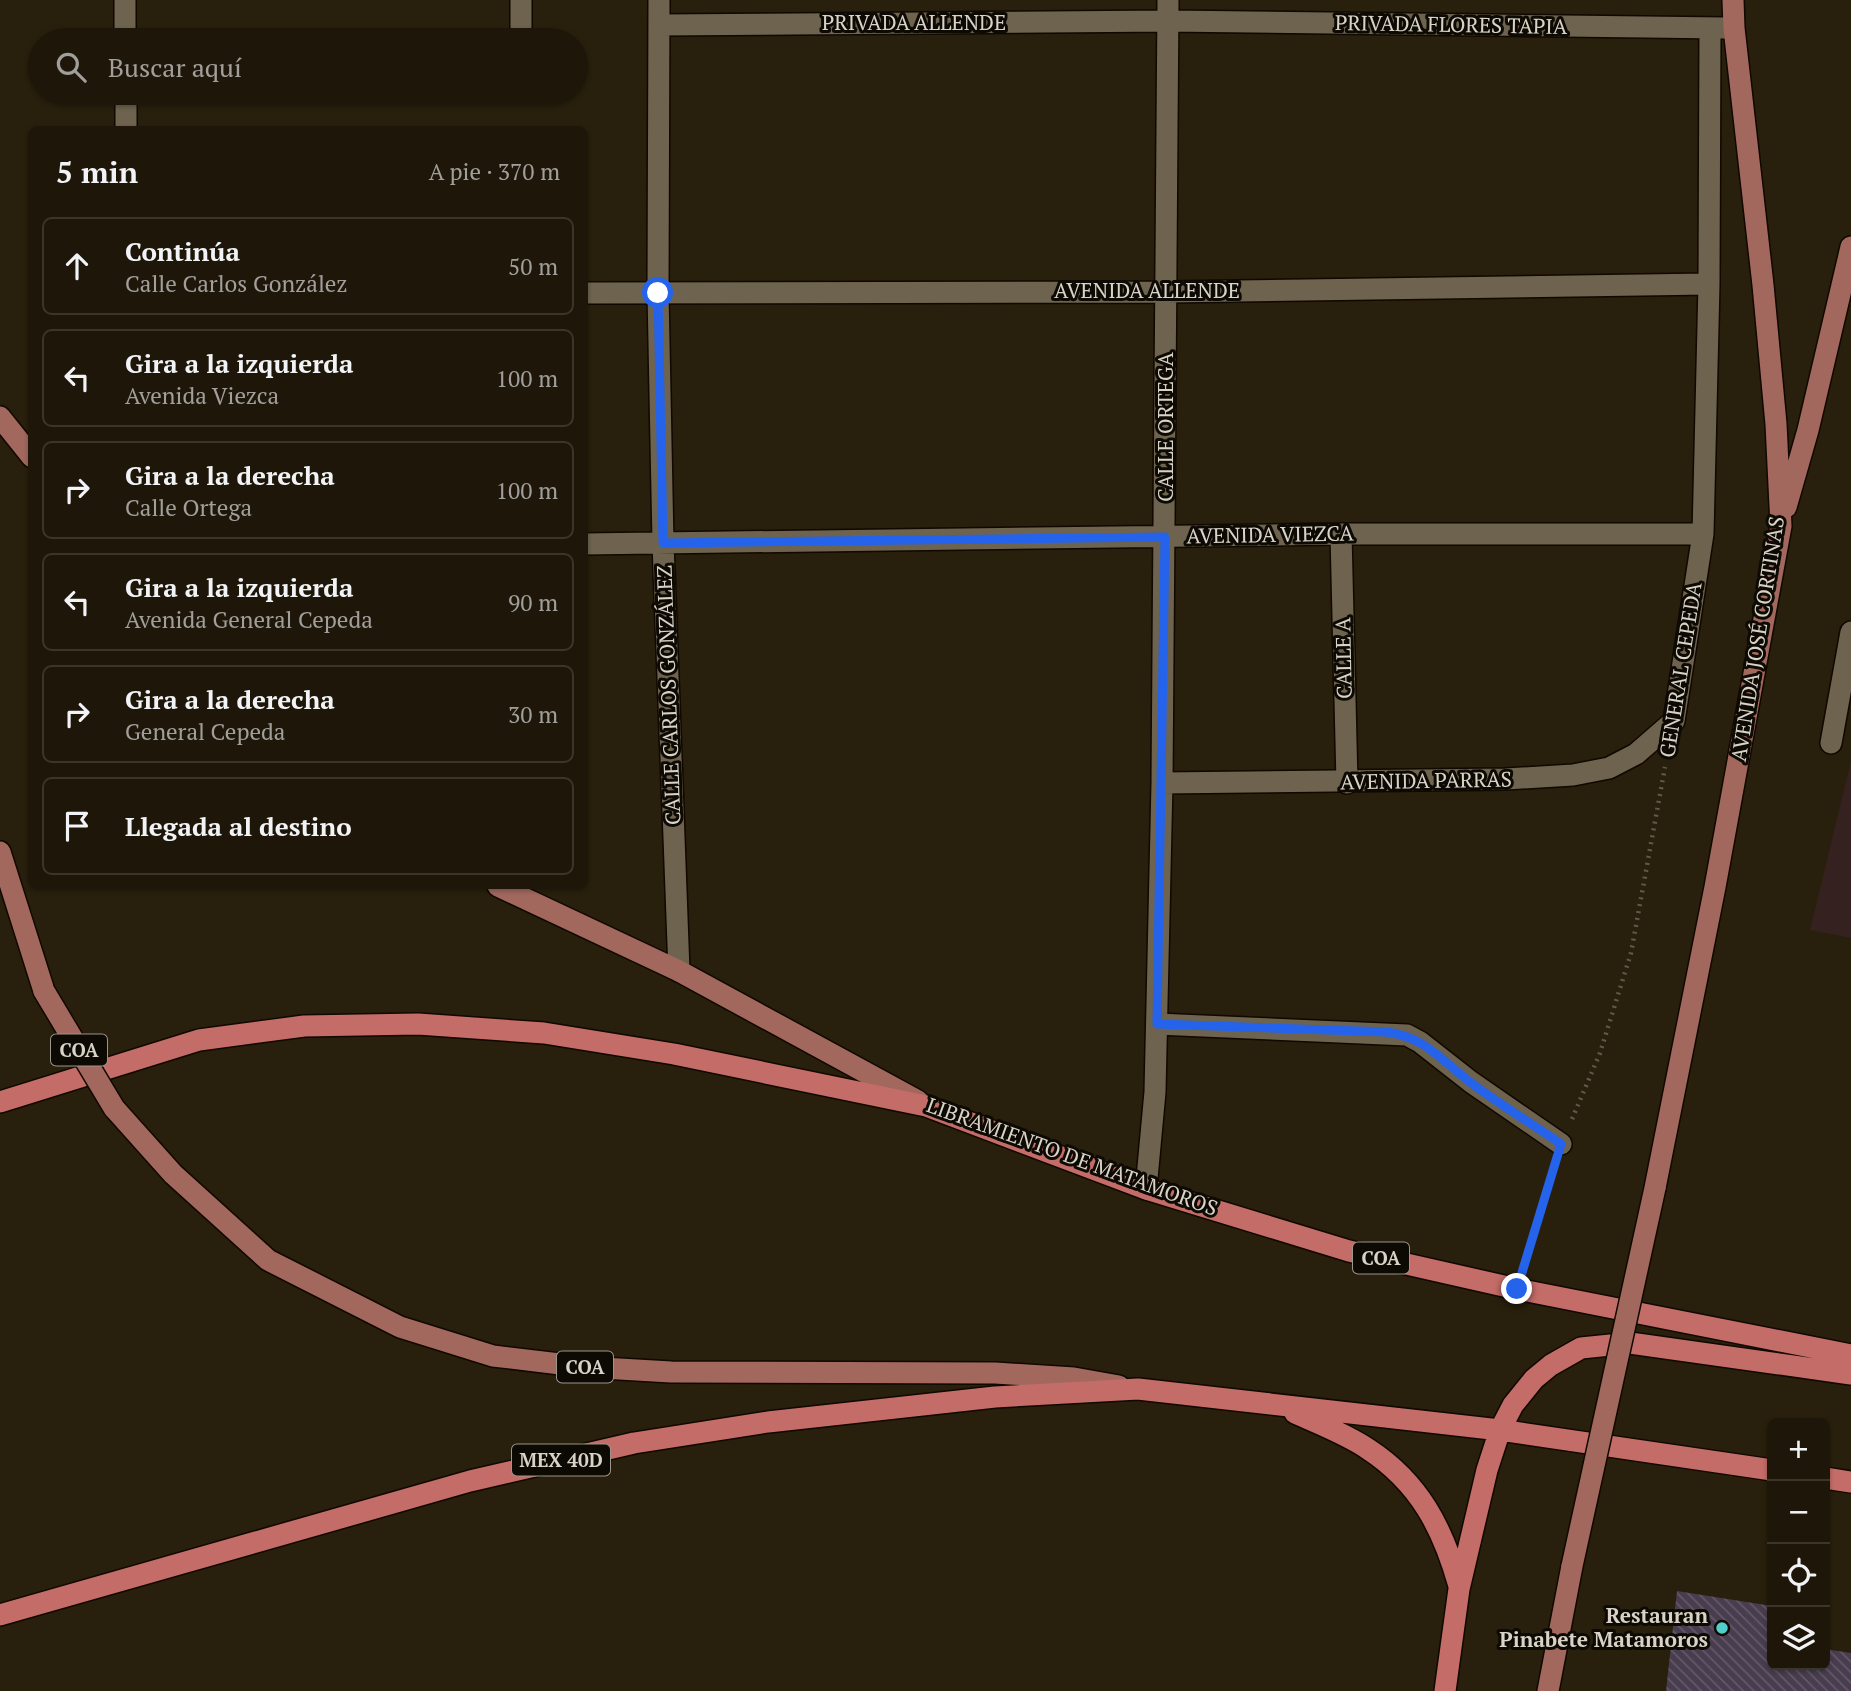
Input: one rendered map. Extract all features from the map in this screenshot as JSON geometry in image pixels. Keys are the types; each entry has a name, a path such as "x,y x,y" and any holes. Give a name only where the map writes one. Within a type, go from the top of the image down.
{"highway":[{"path":"0,1102 199,1040 304,1026 418,1024 570,1037 674,1054 926,1106"},
{"name":"LIBRAMIENTO DE MATAMOROS","path":"926,1106 1146,1189 1349,1251 1517,1289 1851,1355"},
{"path":"1444,1691 1460,1589 1487,1470 1500,1430 1513,1405 1534,1379 1551,1365 1581,1348 1630,1343 1851,1374"},
{"name":"COA","path":"1138,1389 1500,1430 1767,1469"},
{"name":"MEX 40D","path":"0,1615 444,1488 634,1443 889,1407 995,1397 1138,1389"},
{"path":"1277,1404 1368,1449 1401,1476 1434,1518 1448,1547 1460,1589"},
{"path":"1830,1479 1851,1482"}],"main road":[{"name":"AVENIDA JOSÉ CORTINAS","path":"1548,1691 1716,887 1781,526 1776,424 1732,0"},
{"path":"1781,526 1808,430 1851,247"},
{"path":"0,417 28,452"},
{"name":"COA","path":"0,852 44,991 114,1108 173,1174 268,1260 400,1327 493,1356 585,1367 671,1372 995,1373 1074,1378 1138,1389"},
{"name":"LIBRAMIENTO DE MATAMOROS","path":"504,889 679,971 926,1106"}],"street":[{"path":"125,0 125,28"},
{"path":"521,0 521,27"},
{"name":"CALLE CARLOS GONZÁLEZ","path":"659,0 658,293 663,543 679,971"},
{"name":"PRIVADA ALLENDE","path":"660,25 1168,11"},
{"name":"PRIVADA FLORES TAPIA","path":"1168,11 1734,29"},
{"name":"CALLE ORTEGA","path":"1146,1189 1155,1092 1157,1024 1165,537 1168,11"},
{"name":"GENERAL CEPEDA","path":"1674,722 1703,534 1709,284 1710,29"},
{"path":"126,105 127,126"},
{"name":"AVENIDA ALLENDE","path":"588,293 1167,292 1709,284"},
{"name":"AVENIDA VIEZCA","path":"588,544 1342,534 1703,534"},
{"name":"CALLE A","path":"1342,534 1347,783"},
{"path":"1832,743 1851,632"},
{"name":"AVENIDA PARRAS","path":"1161,783 1347,783 1573,775 1609,768 1636,754 1674,722"},
{"path":"1157,1024 1387,1032 1407,1035 1420,1042 1471,1083 1561,1144"}],"path":[{"name":"GENERAL CEPEDA","path":"1517,1289 1561,1144 1600,1053 1631,953 1674,722"}],"shaded area":[{"path":"1851,761 1851,938 1810,930"}],"building":[{"name":"Restauran Pinabete Matamoros","path":"1677,1591 1767,1605 1767,1670 1830,1670 1830,1650 1851,1653 1851,1691 1666,1691"}],"place":[{"name":"Restauran Pinabete Matamoros","path":"1722,1628"}],"route":[{"path":"658,293 663,543 1165,537 1157,1024 1387,1032 1407,1035 1420,1042 1471,1083 1561,1144 1517,1289"}]}
